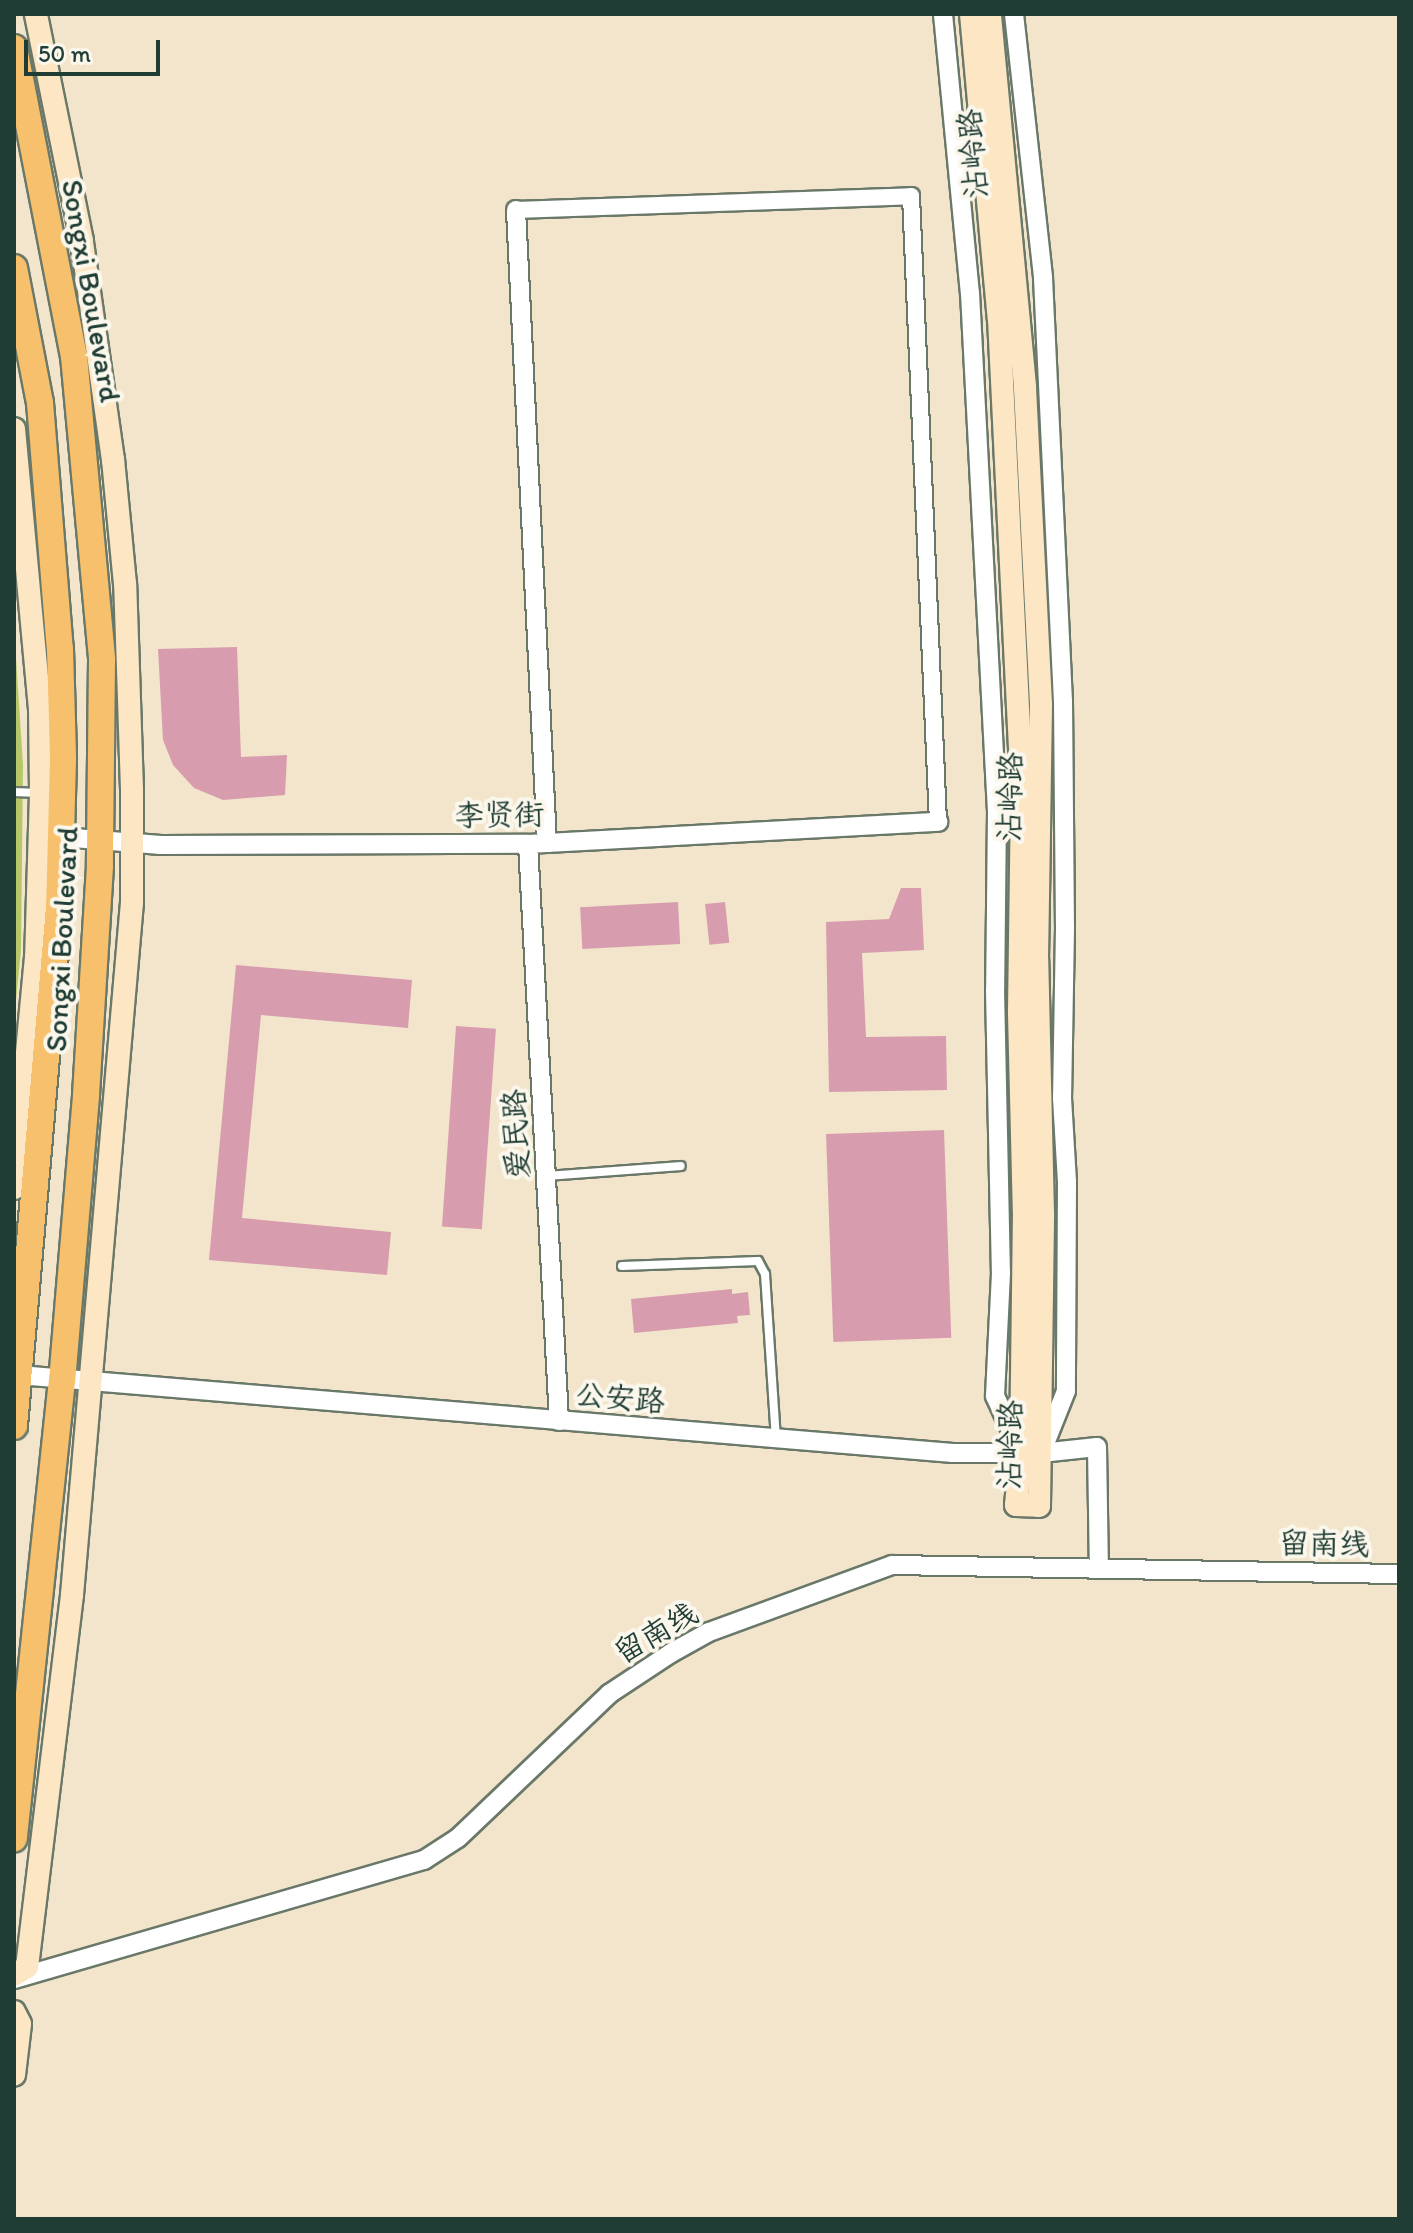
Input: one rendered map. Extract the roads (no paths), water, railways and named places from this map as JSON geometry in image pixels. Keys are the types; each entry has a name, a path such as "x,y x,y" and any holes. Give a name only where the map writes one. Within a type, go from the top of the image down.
{"highway":[{"name":"Songxi Boulevard","path":"14,48 74,356 102,660 101,839 86,1096 62,1380 14,1838"},
{"name":"Songxi Boulevard","path":"14,268 40,403 31,554 60,649 61,837 58,923 14,1426"}],"main road":[{"path":"14,1977 27,1967 72,1595 132,902 125,584 113,460 82,241 36,14"},
{"name":"沾岭路","path":"971,14 999,319 1022,796 1031,1453"},
{"name":"沾岭路","path":"990,14 1025,386 1041,704 1037,960 1043,1215 1031,1453"},
{"path":"14,429 31,554 40,709 41,793 36,957 14,1188"},
{"path":"14,2012 20,2024 14,2075"}],"street":[{"path":"943,14 970,293 997,811 995,990 1001,1273 995,1396 1031,1453 1066,1391 1067,1182 1062,1098 1065,928 1063,701 1043,278 1014,14"},
{"path":"547,843 516,210 911,196 938,822"},
{"name":"李贤街","path":"61,837 132,842 528,844 938,822"},
{"name":"爱民路","path":"528,844 559,1421"},
{"name":"公安路","path":"19,1375 953,1453 1031,1453 1097,1447 1099,1568"},
{"name":"留南线","path":"14,1977 424,1860 458,1838 609,1694 709,1632 892,1565 1399,1574"}],"lane":[{"path":"14,792 41,793"},
{"path":"546,1177 681,1166"},
{"path":"622,1266 758,1261 765,1274 777,1439"}]}
